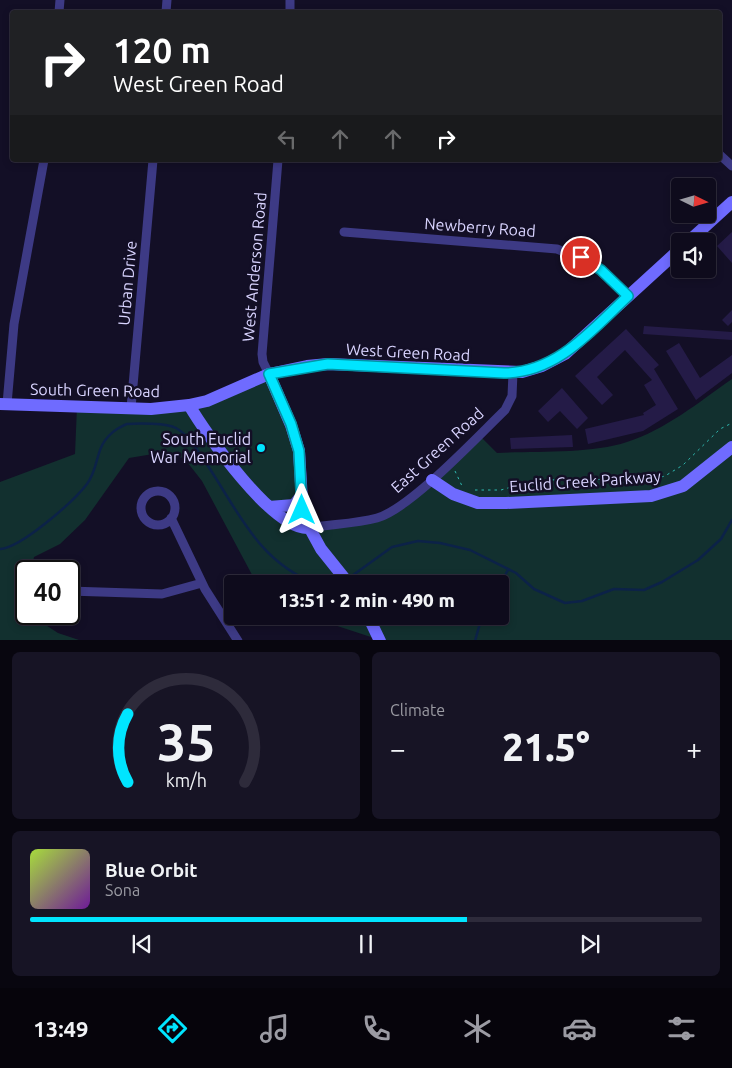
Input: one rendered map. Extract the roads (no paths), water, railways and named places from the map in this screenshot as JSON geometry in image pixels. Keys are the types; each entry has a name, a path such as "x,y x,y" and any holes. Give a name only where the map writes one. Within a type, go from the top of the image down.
{"street":[{"path":"722,157 732,166"},
{"path":"4,404 14,324 44,162"},
{"name":"Urban Drive","path":"131,408 153,162"},
{"name":"West Anderson Road","path":"269,374 263,362 262,354 278,162"},
{"path":"698,233 732,202"},
{"name":"Newberry Road","path":"344,232 557,249 593,264 628,296"},
{"path":"513,373 536,368 565,354 671,257"},
{"name":"West Green Road","path":"189,406 220,396 269,374 328,364 513,373"},
{"name":"East Green Road","path":"308,528 376,518 387,514 432,480 509,405 512,396 513,373"},
{"path":"269,374 297,443 301,468 302,510 308,528 321,549 342,575"},
{"name":"South Green Road","path":"4,404 151,409 189,406"},
{"path":"189,406 205,431 252,491 269,507 298,527 308,528"},
{"name":"Euclid Creek Parkway","path":"432,480 453,494 478,503 651,496 683,486 732,447"},
{"path":"269,507 294,504 302,495"},
{"path":"171,518 202,583 238,640"},
{"path":"80,591 162,594 202,583"},
{"path":"372,625 380,640"}],"waterway":[{"path":"0,549 21,541 59,512 80,492 91,477 101,448 109,435 127,424 159,424 176,428 190,441 252,534 279,563 296,575"},
{"path":"353,575 392,547 418,541 440,543 470,550 516,573 534,589 565,603 582,601 614,589 644,590 662,582 698,560 721,539 732,520"},
{"path":"505,575 508,570"},
{"path":"475,640 479,625"}],"place":[{"name":"South Euclid War Memorial","path":"261,448"}]}
